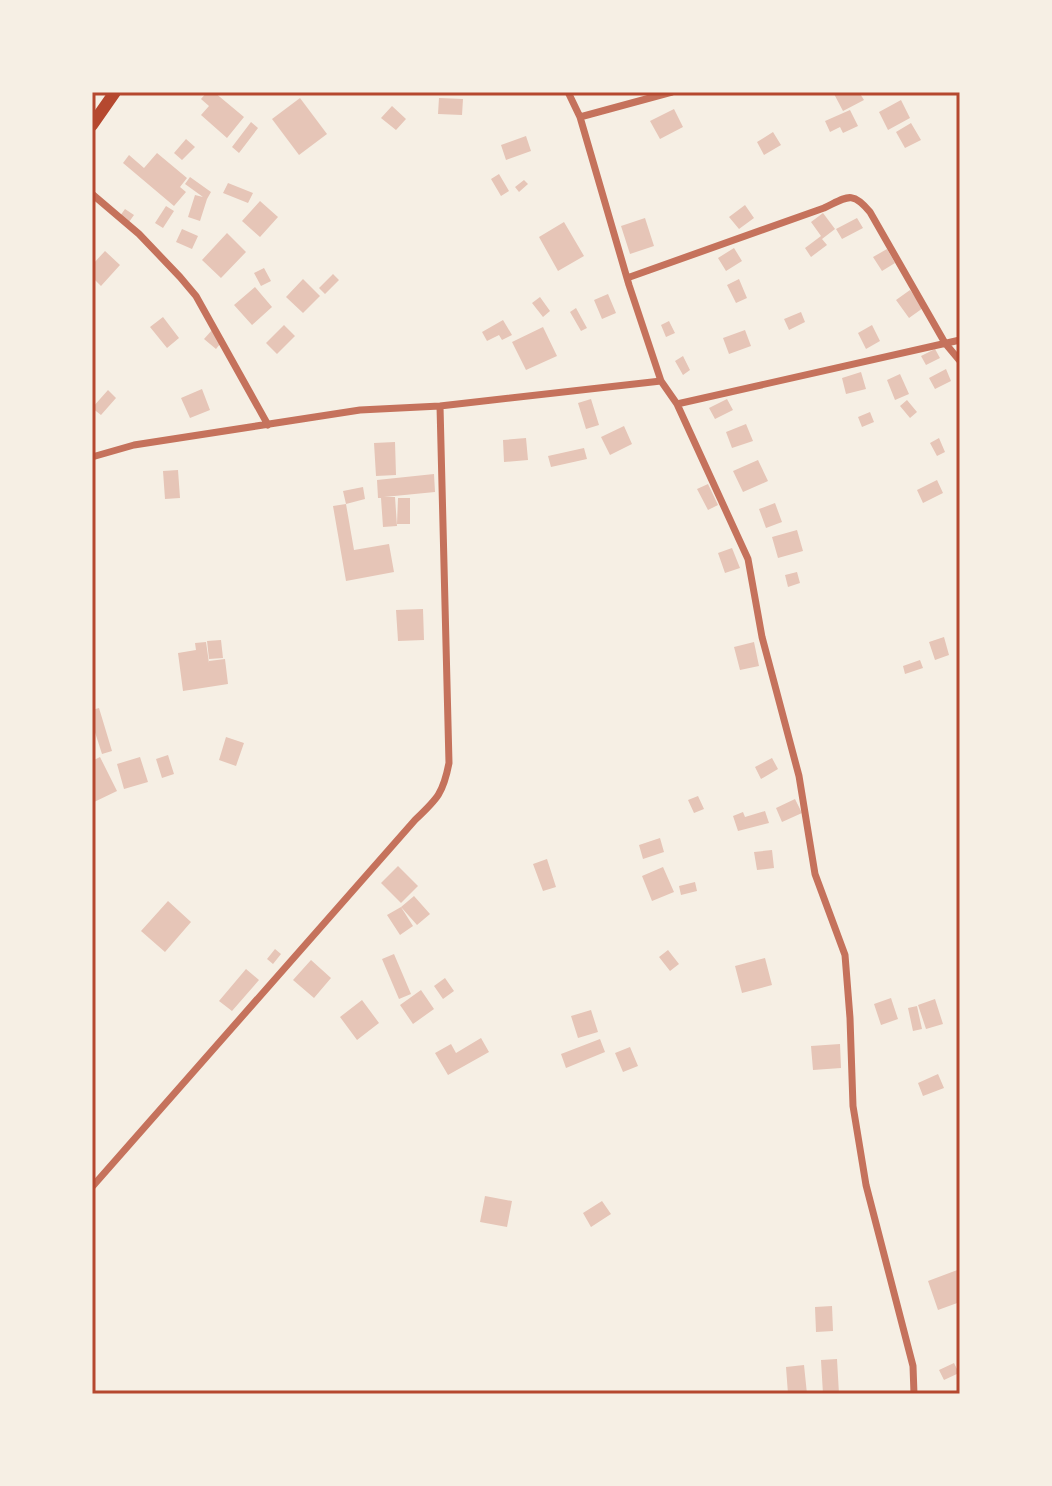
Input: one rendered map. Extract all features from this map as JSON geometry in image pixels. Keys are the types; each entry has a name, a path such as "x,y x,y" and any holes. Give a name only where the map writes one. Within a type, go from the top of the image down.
{"main road":[{"path":"92,125 115,92"}],"street":[{"path":"568,92 580,117 661,381 677,404 748,559 762,637 799,776 815,874 845,955 853,1106 866,1185 913,1366 914,1394"},
{"path":"580,117 672,92"},
{"path":"92,194 139,234 196,296 268,425"},
{"path":"627,278 853,196 870,212 945,343 960,361"},
{"path":"677,404 960,340"},
{"path":"92,457 134,445 360,410 440,406 661,381"},
{"path":"92,1187 415,820 436,800 445,786 449,763 440,406"}],"building":[{"path":"207,92 214,92 244,117 227,138 201,115 209,106 201,99"},
{"path":"833,92 859,92 864,100 843,111"},
{"path":"300,98 327,134 299,155 272,119"},
{"path":"439,98 463,99 462,115 438,114"},
{"path":"901,100 910,118 888,130 879,112"},
{"path":"392,106 406,119 396,130 381,118"},
{"path":"674,109 683,127 660,139 650,121"},
{"path":"850,110 858,126 843,133 840,127 830,132 825,121"},
{"path":"251,122 258,128 239,153 232,147"},
{"path":"911,123 921,140 905,148 896,132"},
{"path":"773,132 781,145 764,155 757,142"},
{"path":"526,136 531,151 506,160 501,145"},
{"path":"186,139 195,147 182,160 174,153"},
{"path":"157,153 187,178 180,187 186,192 174,206 123,163 129,155 144,168"},
{"path":"499,174 509,191 501,196 491,179"},
{"path":"190,177 211,192 200,221 188,217 195,195 203,197 185,184"},
{"path":"524,180 528,184 519,192 515,187"},
{"path":"228,183 253,193 248,203 223,193"},
{"path":"260,201 278,217 260,237 242,221"},
{"path":"745,205 754,218 739,229 729,217"},
{"path":"166,206 174,211 163,228 155,223"},
{"path":"125,209 134,215 129,222 120,216"},
{"path":"823,213 835,229 822,239 827,245 811,257 805,248 821,236 811,222"},
{"path":"645,218 654,246 630,254 621,226"},
{"path":"857,218 863,228 842,239 836,229"},
{"path":"564,222 584,256 558,271 539,237"},
{"path":"182,229 198,236 192,249 176,242"},
{"path":"227,233 246,252 221,278 202,260"},
{"path":"734,248 742,261 726,271 718,258"},
{"path":"887,249 895,263 882,271 873,257"},
{"path":"105,251 120,265 101,286 92,277 92,265"},
{"path":"264,268 271,281 261,286 254,273"},
{"path":"333,274 339,280 325,294 319,288"},
{"path":"303,279 320,296 303,313 286,297"},
{"path":"739,279 747,298 736,303 727,285"},
{"path":"255,287 272,307 252,325 234,305"},
{"path":"910,290 923,308 909,318 896,300"},
{"path":"608,294 616,313 602,319 594,300"},
{"path":"540,297 550,311 543,317 532,303"},
{"path":"576,308 587,328 581,331 570,312"},
{"path":"801,312 805,322 789,330 784,319"},
{"path":"163,317 179,338 167,348 150,327"},
{"path":"503,320 512,335 502,340 499,335 487,341 482,332"},
{"path":"669,321 675,333 666,337 661,325"},
{"path":"284,325 295,336 277,354 266,343"},
{"path":"872,325 880,341 866,349 858,333"},
{"path":"543,327 557,356 526,370 512,342"},
{"path":"213,329 224,339 216,349 204,339"},
{"path":"745,330 751,346 729,354 723,338"},
{"path":"935,349 940,358 926,365 921,356"},
{"path":"683,356 690,370 683,375 675,361"},
{"path":"946,369 951,381 935,389 929,378"},
{"path":"861,372 866,389 846,394 842,378"},
{"path":"900,374 909,394 895,400 887,380"},
{"path":"202,389 210,410 190,418 181,398"},
{"path":"108,390 116,398 101,415 92,408"},
{"path":"591,399 599,425 586,429 578,403"},
{"path":"727,399 733,410 715,419 709,408"},
{"path":"907,400 917,412 910,418 900,406"},
{"path":"870,412 874,422 862,427 858,417"},
{"path":"746,424 753,441 732,448 726,432"},
{"path":"624,426 632,444 610,455 601,437"},
{"path":"526,438 528,460 504,462 503,440"},
{"path":"939,438 945,452 937,456 930,443"},
{"path":"395,442 396,475 376,476 374,443"},
{"path":"584,448 587,459 551,467 548,456"},
{"path":"758,460 768,481 743,492 733,471"},
{"path":"178,470 180,498 165,499 163,471"},
{"path":"434,474 435,492 384,497 395,497 397,526 383,527 377,480"},
{"path":"937,480 943,493 923,503 917,490"},
{"path":"708,484 718,505 708,510 697,489"},
{"path":"363,487 365,499 346,504 343,491"},
{"path":"398,498 410,498 410,524 397,524"},
{"path":"775,503 782,522 766,528 759,509"},
{"path":"346,504 354,550 389,544 394,572 346,581 333,506"},
{"path":"797,530 803,551 778,558 772,537"},
{"path":"732,548 740,568 725,573 718,553"},
{"path":"797,572 800,583 788,587 785,575"},
{"path":"423,609 424,640 398,641 396,610"},
{"path":"944,637 949,655 935,660 929,642"},
{"path":"221,640 223,658 209,659 207,641"},
{"path":"206,642 209,663 225,659 228,684 183,691 178,653 196,650 195,643"},
{"path":"754,642 759,666 740,670 734,647"},
{"path":"920,660 923,668 905,674 903,666"},
{"path":"99,708 112,751 102,754 92,723 92,710"},
{"path":"226,737 244,743 236,766 219,760"},
{"path":"168,755 174,774 162,778 156,759"},
{"path":"100,757 117,791 92,803 92,761"},
{"path":"140,757 148,782 124,789 117,764"},
{"path":"772,758 778,769 761,779 755,767"},
{"path":"698,796 704,809 694,813 688,800"},
{"path":"795,799 802,813 782,822 776,808"},
{"path":"765,811 769,823 738,831 733,816 743,812 745,817"},
{"path":"660,838 664,852 643,859 639,845"},
{"path":"772,850 774,868 757,870 754,852"},
{"path":"547,859 556,887 543,891 533,864"},
{"path":"398,866 418,886 401,903 381,883"},
{"path":"663,867 674,892 652,901 642,876"},
{"path":"695,882 697,891 681,895 679,886"},
{"path":"414,896 430,914 417,925 401,907"},
{"path":"168,901 191,922 165,952 141,931"},
{"path":"401,907 413,926 400,935 387,915"},
{"path":"275,949 281,954 273,964 267,959"},
{"path":"668,950 679,964 670,971 659,957"},
{"path":"394,954 411,994 399,999 382,959"},
{"path":"765,958 772,985 742,993 735,966"},
{"path":"311,960 331,978 314,998 293,980"},
{"path":"246,969 259,980 232,1011 219,1001"},
{"path":"445,978 454,991 443,999 434,986"},
{"path":"421,990 434,1009 413,1024 400,1005"},
{"path":"891,998 898,1019 881,1025 874,1004"},
{"path":"935,999 943,1024 926,1029 918,1005"},
{"path":"362,1000 379,1023 357,1040 340,1017"},
{"path":"917,1006 922,1029 913,1031 908,1008"},
{"path":"591,1010 598,1032 578,1038 571,1016"},
{"path":"481,1038 489,1052 448,1075 435,1053 451,1044 456,1053"},
{"path":"600,1039 605,1052 566,1068 561,1054"},
{"path":"840,1044 841,1068 813,1070 811,1046"},
{"path":"630,1047 638,1066 623,1072 615,1053"},
{"path":"938,1074 944,1088 923,1096 918,1083"},
{"path":"485,1196 512,1201 507,1227 480,1222"},
{"path":"602,1201 611,1214 591,1227 583,1213"},
{"path":"960,1269 960,1302 938,1310 928,1281"},
{"path":"832,1306 833,1331 816,1332 815,1307"},
{"path":"837,1359 839,1394 823,1394 821,1360"},
{"path":"954,1363 959,1373 944,1380 939,1370"},
{"path":"804,1365 807,1394 788,1394 786,1367"}]}
